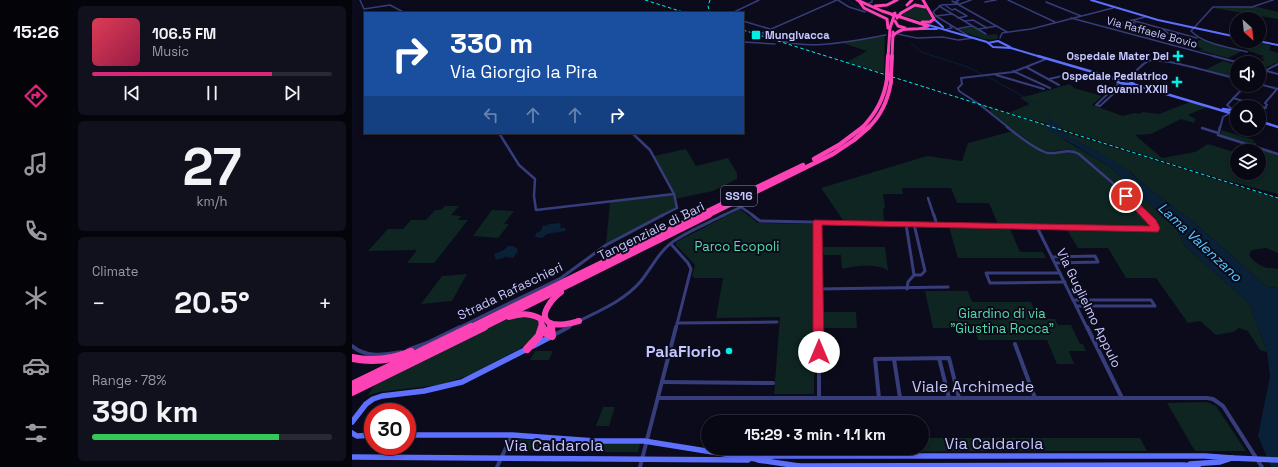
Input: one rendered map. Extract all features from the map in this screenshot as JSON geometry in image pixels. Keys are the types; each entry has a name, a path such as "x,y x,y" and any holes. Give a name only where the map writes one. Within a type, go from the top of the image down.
{"highway":[{"path":"859,0 866,11 884,16 894,15 918,0"},
{"path":"859,0 877,6 887,5 897,0"},
{"path":"859,0 894,15 923,22 930,22 935,18 921,4 914,4 894,15"},
{"path":"900,11 914,0"},
{"path":"924,0 926,8"},
{"path":"866,11 867,8 872,7 894,15 928,26 921,29 898,26 894,15 884,8 887,5"},
{"path":"877,14 888,21 887,30 891,35 898,30 912,28"},
{"name":"Tangenziale di Bari","path":"352,385 575,282 798,172 843,148 866,130 881,112 889,97 891,35 894,15"},
{"name":"Tangenziale di Bari","path":"352,392 457,337 834,148 862,129 876,112 884,97 889,77"},
{"path":"352,358 372,361 399,356 517,315 530,314 541,319 546,334 552,336 550,323 546,316 549,302 575,282"},
{"path":"550,323 563,324 579,321"},
{"path":"527,349 536,340 543,328"}],"street":[{"path":"360,0 364,9 390,5 400,12"},
{"path":"734,12 758,0"},
{"path":"866,11 848,7 837,0 762,32 768,36 795,45 891,35 917,38 943,37 958,40 974,38"},
{"path":"869,3 872,2 872,0"},
{"path":"958,4 955,2 959,0"},
{"path":"958,4 971,0"},
{"path":"984,2 996,0"},
{"path":"1008,0 1055,22"},
{"path":"1090,0 1145,17 1230,36"},
{"path":"1194,34 1191,31 1193,28 1213,7 1252,7 1273,0"},
{"path":"947,29 935,18 933,10 939,6 952,2"},
{"path":"947,29 952,28 934,17 931,12 935,7 952,2 1007,32"},
{"path":"1046,2 1081,16"},
{"path":"939,6 986,34"},
{"path":"988,43 1000,38 1000,34 1007,32 1031,28 1113,8"},
{"path":"955,9 967,16 958,18"},
{"path":"935,18 952,14"},
{"path":"902,17 974,38 988,43 991,46 1004,45 1118,81 1127,80 1148,61 1152,60 1166,61 1230,77"},
{"path":"1135,22 1126,22 1145,17"},
{"path":"935,18 967,35"},
{"name":"Via Raffaele Bovio","path":"1071,18 1228,60"},
{"path":"965,21 973,20 987,28"},
{"path":"1131,20 1162,29 1169,34 1194,34 1201,38"},
{"path":"744,21 771,29"},
{"path":"923,22 993,41 1124,84"},
{"path":"956,29 972,26"},
{"path":"978,29 997,26"},
{"path":"921,29 940,30 963,35"},
{"path":"1184,34 1247,52"},
{"path":"1000,38 1004,45"},
{"path":"744,42 775,44"},
{"path":"1266,43 1278,45"},
{"path":"352,422 366,404 374,398 424,391 456,384 478,375 618,301 641,281 659,254 676,239 741,207 760,221 1155,229 1156,228 1152,222 1141,210 1079,154 1071,150 1050,153 1042,151 995,118 980,104 959,91 958,88 962,84 961,78 986,76 1013,71 1046,59"},
{"path":"1266,70 1278,64"},
{"path":"1026,67 1059,85"},
{"path":"1266,70 1278,74"},
{"path":"1266,70 1278,74"},
{"path":"1013,71 1050,88"},
{"path":"994,74 1044,89"},
{"path":"1049,79 1062,76"},
{"path":"1127,80 1130,83"},
{"path":"1118,81 1096,105 1100,106 1124,84 1130,83 1226,110 1230,113 1223,117 1218,133"},
{"path":"1266,86 1278,89"},
{"path":"1266,101 1278,89"},
{"path":"1239,92 1233,98 1240,100"},
{"path":"1226,110 1230,109"},
{"path":"1266,122 1278,126"},
{"path":"1202,128 1218,133 1218,135 1278,154"},
{"path":"500,134 519,165 534,179 534,208 537,211 674,194 650,150 633,134"},
{"name":"Strada Rafaschieri","path":"352,346 362,353 379,355 400,352 427,342 561,278 606,245 677,208 674,194"},
{"path":"928,198 936,225"},
{"path":"818,222 819,398"},
{"path":"906,224 914,275"},
{"path":"908,289 908,282 914,275 921,275 925,271 914,224"},
{"name":"Via Guglielmo Appulo","path":"1037,227 1122,398"},
{"path":"640,467 648,441 691,267 671,244"},
{"path":"1052,257 1095,256 1098,262 1055,263"},
{"path":"1060,273 986,273 990,283 1065,282"},
{"path":"818,289 908,289 912,287 948,287"},
{"path":"1074,300 1151,300 1155,306 1076,306"},
{"path":"677,323 777,322"},
{"path":"1015,344 1035,398"},
{"path":"939,358 948,398"},
{"path":"879,398 875,359 939,358 949,358 958,398"},
{"path":"894,359 900,398"},
{"path":"662,382 773,382"},
{"name":"Viale Archimede","path":"658,398 1213,399 1223,406 1261,460 1262,467"},
{"path":"352,434 364,436"},
{"name":"Via Caldarola","path":"416,435 512,435 595,441 648,441 799,466"},
{"path":"497,467 512,435"},
{"name":"Via Caldarola","path":"352,456 756,459 773,456 1205,456 1278,460"},
{"name":"Via Caldarola","path":"788,467 1184,465 1220,462 1232,458"},
{"name":"Via Caldarola","path":"1184,465 1198,467"}],"green space":[{"path":"913,5 925,7 932,20 924,22 901,15"},
{"path":"1257,7 1278,12 1278,19 1266,17 1266,12 1237,12 1214,8"},
{"path":"1123,21 1129,27 1147,32 1163,34 1165,37 1160,36 1148,38 1113,23"},
{"path":"973,27 987,35 998,35 998,38 984,39 959,29"},
{"path":"885,36 884,73 847,62 867,51 839,42"},
{"path":"1202,39 1242,51 1228,58 1198,50 1203,49 1191,44"},
{"path":"1266,44 1271,46 1269,50 1278,53 1278,62 1266,68 1266,56 1246,50 1250,49 1248,48 1266,48"},
{"path":"1223,61 1230,63 1230,76 1205,70"},
{"path":"1070,84 1074,88 1102,96 1092,105 1123,116 1134,113 1140,114 1142,112 1159,114 1190,102 1207,107 1188,115 1196,119 1194,123 1181,119 1151,134 1135,135 1162,158 1195,152 1208,144 1230,151 1230,180 1266,180 1266,151 1278,155 1278,194 1218,178 1059,128 1060,127 1008,113 1030,104 1020,98"},
{"path":"992,109 1047,126 1066,141 1109,166 1176,228 1185,246 1249,303 1267,352 1260,350 1248,331 1239,328 1233,332 1216,335 1200,321 1188,323 1156,278 1126,278 1108,248 1078,248 1067,230 1159,231 1146,213 1077,152 1073,150 1041,150 988,112"},
{"path":"1057,130 1278,199 1278,253 1266,248 1252,250 1249,254 1254,261 1262,266 1278,269 1278,288 1267,287 1197,225 1139,181 1133,174"},
{"path":"1221,130 1230,133 1230,136 1241,136 1254,140 1253,142 1257,143 1249,144 1220,135"},
{"path":"1013,131 1044,153 1067,151 1079,155 1141,211 1154,227 998,224 989,203 957,203 951,188 902,188 903,194 883,194 885,208 883,209 884,221 843,220 821,188 927,156 962,161 968,143"},
{"path":"686,149 696,166 728,158 737,173 737,179 713,191 674,199 677,208 606,244 610,202 675,194 654,156"},
{"path":"445,206 459,206 451,215 461,216 458,220 468,220 434,263 407,263 417,250 368,251 388,229 403,229 411,220 426,220 435,210 441,210"},
{"name":"Parco Ecopoli","path":"740,209 758,223 814,224 814,394 774,394 780,317 716,318 723,278 695,278 692,276 695,265 676,245 676,242"},
{"path":"492,210 514,211 504,224 509,224 498,238 473,236"},
{"path":"949,227 1010,229 1020,252 1043,252 1046,258 958,258"},
{"path":"821,247 885,247 888,271 884,268 872,266 859,266 842,269 841,255 821,255"},
{"path":"467,274 452,301 421,304 442,276"},
{"name":"Giardino di via \"Giustina Rocca\"","path":"925,291 968,291 972,302 1031,302 1038,319 1055,319 1058,325 1071,325 1080,344 1083,344 1086,351 1069,351 1074,364 1057,364 1047,340 978,340 974,328 933,328"},
{"path":"822,312 856,312 857,328 822,328"},
{"path":"525,315 538,321 541,330 527,345 471,375 438,385 379,392 367,396 375,385 409,367 505,320"},
{"path":"535,351 553,351 549,360 530,360"},
{"path":"1207,402 1216,406 1246,451 1195,451 1167,403"},
{"path":"603,407 615,407 609,426 596,426"},
{"path":"929,438 1140,438 1147,451 929,452"},
{"path":"518,439 535,440 529,452 513,452"},
{"path":"536,440 576,443 573,452 531,452"},
{"path":"578,443 640,444 638,452 575,452"}],"water":[{"name":"Lama Valenzano","path":"1049,119 1058,124 1060,127 1057,130 1058,131 1101,153 1123,167 1197,225 1267,287 1278,288 1278,467 1271,467 1258,436 1270,376 1267,352 1249,303 1185,246 1176,228 1109,166 1046,128"},
{"path":"561,223 560,228 565,228 566,231 554,233 555,229 553,233 547,234 542,238 535,237 536,233 541,231 543,225 545,226 549,224"},
{"path":"508,246 517,248 518,251 513,258 506,257 496,260 494,254 504,250"}],"waterway":[{"path":"848,0 859,8 883,19"},
{"path":"911,43 921,52 968,67 983,75"},
{"path":"986,76 1044,108 1051,121"}],"railway":[{"path":"645,0 683,12"},
{"path":"710,0 708,6 710,12"},
{"path":"744,30 1278,198"}],"place":[{"name":"Mungivacca","path":"756,35"},
{"name":"Ospedale Mater Dei","path":"1178,56"},
{"name":"Ospedale Pediatrico Giovanni XXIII","path":"1177,82"},
{"name":"PalaFlorio","path":"729,351"}],"route":[{"path":"819,352 818,222 1155,229 1156,228 1152,222 1126,196"}]}
